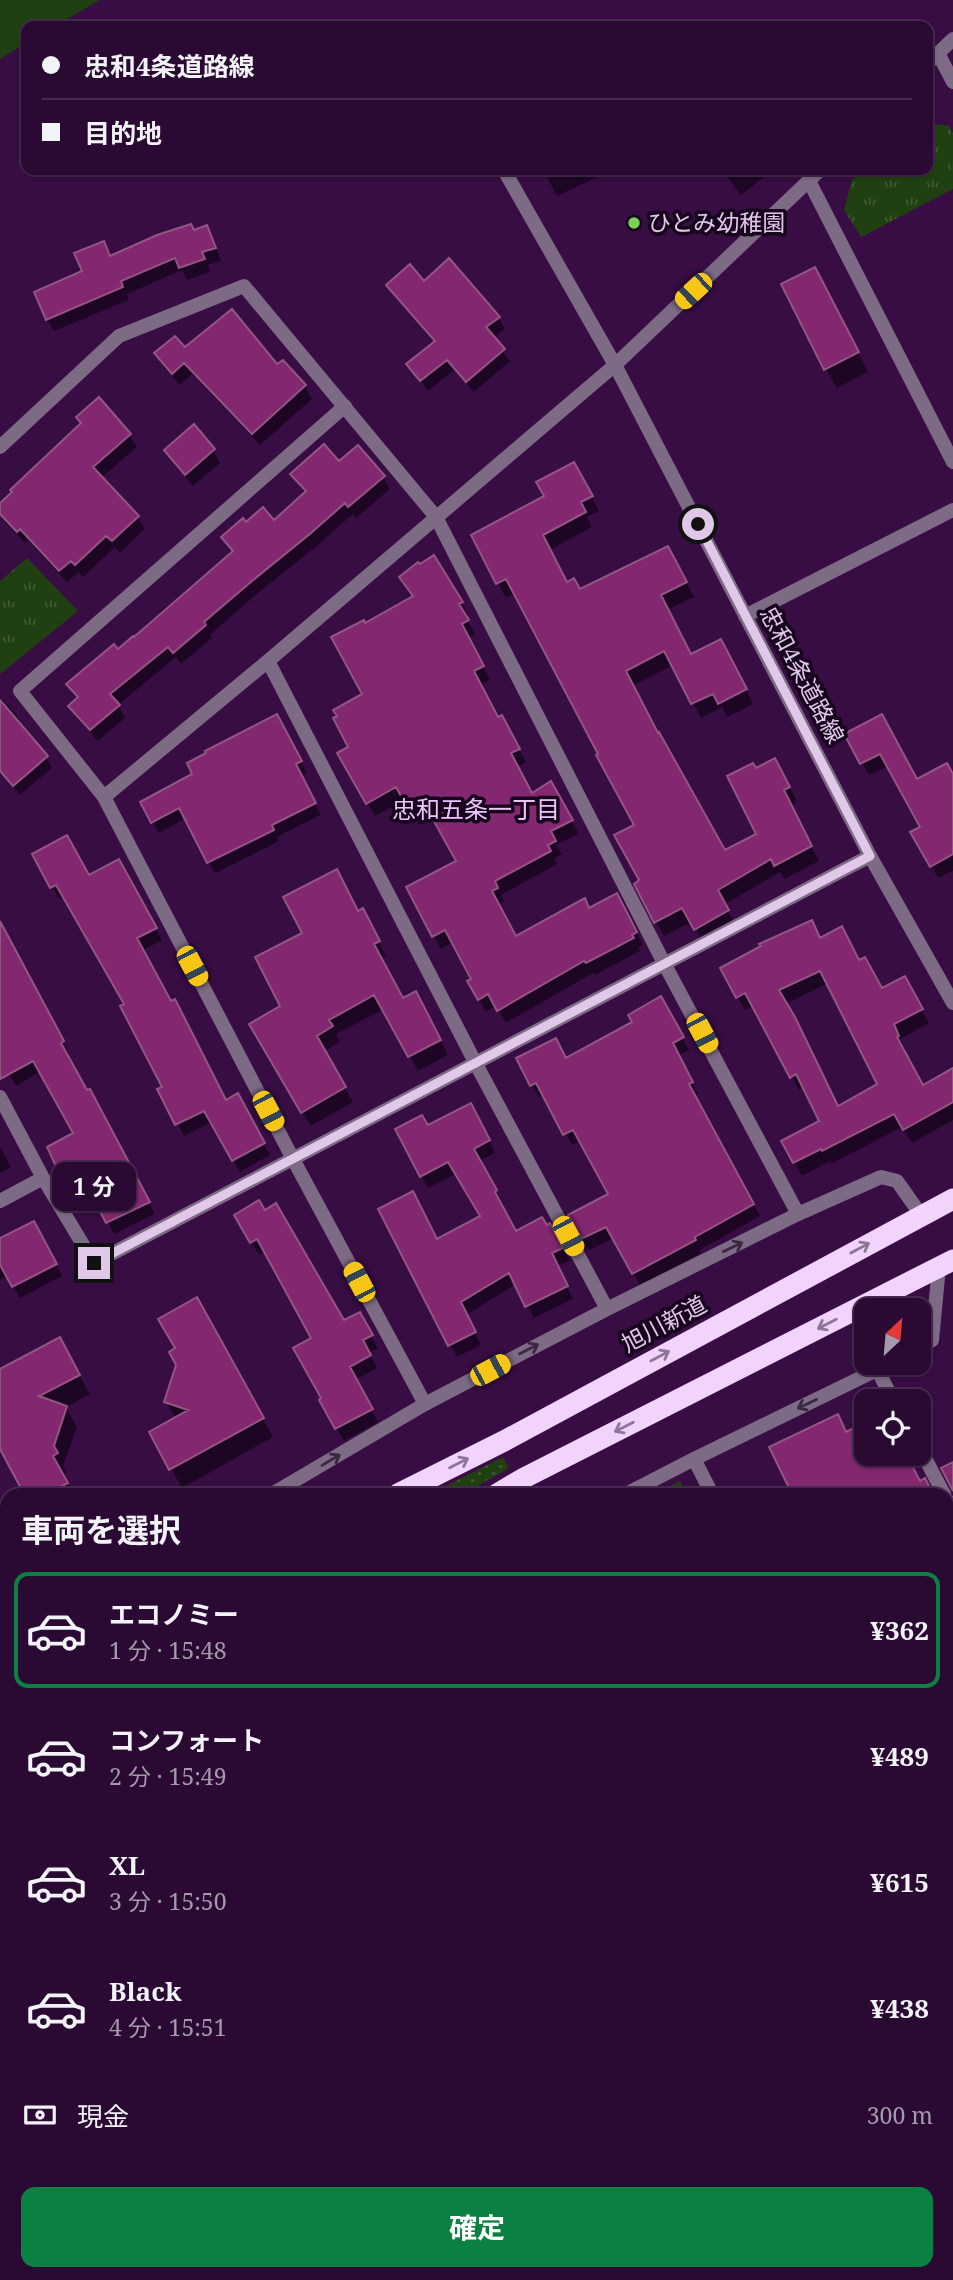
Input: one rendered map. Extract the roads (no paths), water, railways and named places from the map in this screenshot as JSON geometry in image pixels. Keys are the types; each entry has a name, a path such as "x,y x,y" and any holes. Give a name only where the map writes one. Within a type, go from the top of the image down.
{"highway":[{"name":"旭川新道","path":"410,1488 504,1441 953,1199"},
{"path":"507,1488 946,1263"}],"street":[{"path":"953,39 933,58 953,82"},
{"name":"忠和4条道路線","path":"507,175 615,365 870,856 953,1003"},
{"path":"104,797 615,365 815,175"},
{"path":"809,181 953,462"},
{"path":"0,447 119,335 244,286 436,517 665,965 798,1214"},
{"path":"345,406 20,691 104,797 293,1159 425,1404"},
{"path":"745,616 953,510"},
{"path":"268,661 476,1064 607,1309"},
{"path":"0,1097 43,1178 94,1263 870,856"},
{"path":"282,1488 425,1404 607,1309 798,1214 881,1177 897,1181 921,1215"},
{"path":"0,1201 43,1178"},
{"path":"931,1341 946,1263"},
{"path":"638,1488 865,1376"},
{"path":"694,1459 709,1488"},
{"path":"929,1466 941,1488"}],"place":[{"name":"ひとみ幼稚園","path":"634,223"}],"district":[{"name":"忠和五条一丁目","path":"476,810"}]}
